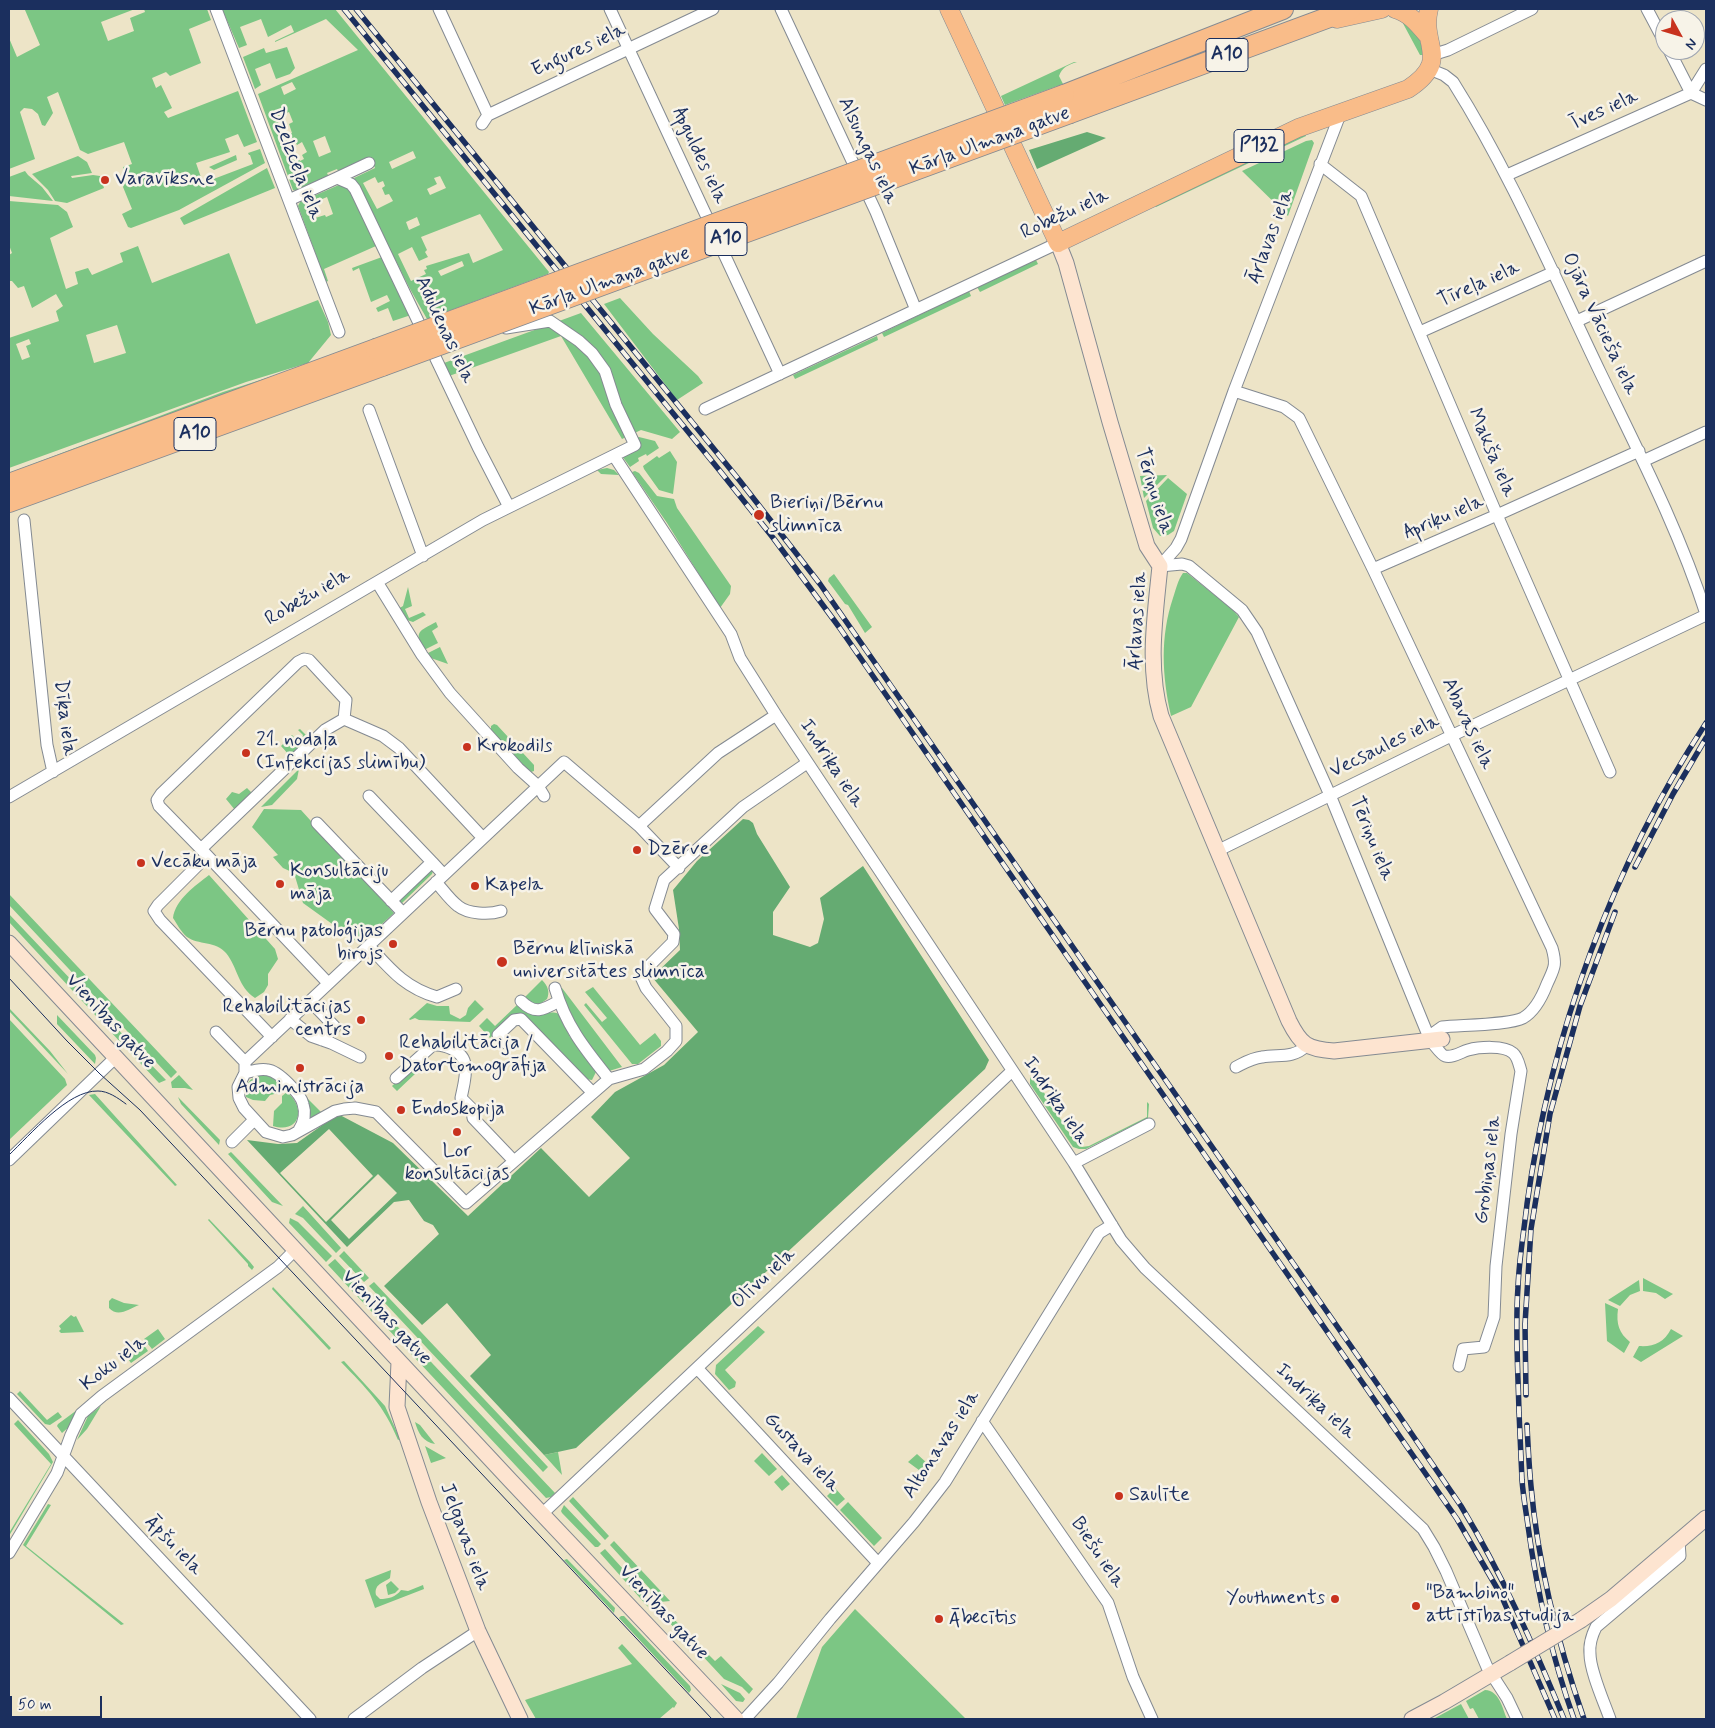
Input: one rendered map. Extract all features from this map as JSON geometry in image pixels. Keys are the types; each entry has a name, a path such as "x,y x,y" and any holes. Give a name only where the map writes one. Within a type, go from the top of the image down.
{"highway":[{"name":"Kārļa Ulmaņa gatve","path":"1067,104 1283,9"},
{"name":"Kārļa Ulmaņa gatve","path":"9,502 379,358 1067,104 1302,27 1351,9"},
{"name":"Kārļa Ulmaņa gatve","path":"9,484 379,358"}],"main road":[{"name":"Tēriņu iela","path":"949,9 1058,243"},
{"path":"1302,27 1382,9"},
{"path":"1395,9 1401,10 1412,18 1429,37"},
{"path":"1429,9 1431,62"},
{"name":"Robežu iela","path":"1058,243 1298,128 1408,89 1421,80 1431,62"}],"street":[{"name":"Dzelzceļa iela","path":"216,9 339,332"},
{"name":"Engures iela","path":"439,9 485,119 712,9"},
{"name":"Apguldes iela","path":"610,9 780,374"},
{"name":"Alsungas iela","path":"782,9 876,212 916,310"},
{"name":"Robežu iela","path":"1431,62 1448,50 1532,9"},
{"path":"1647,9 1655,24"},
{"path":"1674,60 1691,93 1706,100"},
{"name":"Ojāra Vācieša iela","path":"1431,62 1454,82 1507,174 1641,456 1694,576 1706,614"},
{"path":"1691,93 1706,69"},
{"name":"Īves iela","path":"1507,174 1691,93"},
{"name":"Ārlavas iela","path":"1306,1046 1296,1036 1289,1021 1168,737 1155,695 1153,643 1160,566 1176,548 1181,539 1234,391 1340,112"},
{"path":"289,200 369,163"},
{"name":"Makša iela","path":"1320,164 1361,196 1568,681 1610,772"},
{"name":"Adulienas iela","path":"337,178 351,184 355,189 478,447 509,507"},
{"name":"Robežu iela","path":"705,409 1058,243"},
{"name":"Tēriņu iela","path":"1058,243 1066,263 1147,546 1160,566 1182,564 1189,566 1220,590 1247,617 1257,632 1436,1040"},
{"path":"1577,321 1706,262"},
{"name":"Tīreļa iela","path":"1420,332 1554,272"},
{"name":"Robežu iela","path":"9,797 483,520 635,445 616,405 605,371 592,353 579,341 550,321 429,342"},
{"name":"Abavas iela","path":"1234,391 1284,407 1299,418 1373,569 1552,948 1556,962 1534,1009 1522,1018 1511,1022 1442,1027 1435,1032 1436,1040"},
{"path":"369,410 423,556"},
{"name":"Apriķu iela","path":"1373,569 1497,515 1641,456 1706,432"},
{"name":"Indriķa iela","path":"614,456 731,634 740,658 776,715 1074,1163 1121,1240 1145,1268 1423,1529 1439,1556 1487,1667 1507,1698 1517,1719"},
{"name":"Dīķa iela","path":"24,520 47,745 52,772"},
{"path":"376,582 422,655 450,693 541,791"},
{"name":"Vecsaules iela","path":"1218,851 1451,736 1706,614"},
{"path":"328,984 159,806 157,800 298,662 304,659 309,660 346,700 344,719"},
{"path":"639,826 711,758 732,742 776,715"},
{"path":"344,719 383,736 399,748 483,838"},
{"path":"272,1037 160,920 154,911 158,904 204,853 325,730 344,719"},
{"path":"679,868 639,826 564,762 541,791 483,838 272,1037 245,1068 238,1087 239,1098 244,1108 266,1132 283,1137 335,1111 355,1108 376,1112 466,1203 592,1092 609,1079 644,1069 667,1051 676,1041 676,1026 646,988 641,977 644,971 671,946 674,939 671,930 655,908 664,880 679,868 743,807 807,762"},
{"path":"369,796 432,862 440,879 458,906 465,910 491,914 501,911"},
{"path":"317,823 403,913"},
{"path":"391,901 432,862"},
{"name":"Vienības gatve","path":"9,943 399,1362 736,1719"},
{"path":"369,946 395,974 415,988 437,997 456,989"},
{"path":"555,988 574,1034 609,1079"},
{"path":"310,1001 335,1027 322,1040"},
{"path":"521,1001 530,1008 539,1010 559,1001"},
{"path":"290,1019 311,1036 360,1058"},
{"path":"506,1043 498,1035 514,1020 521,1019 592,1092"},
{"path":"216,1032 245,1068 270,1070 278,1074 300,1097 303,1103 304,1122 299,1130"},
{"path":"1236,1066 1263,1056 1292,1055 1300,1052 1306,1046 1316,1050 1334,1051 1436,1040"},
{"name":"Grobiņas iela","path":"1436,1040 1441,1054 1448,1057 1478,1048 1508,1050 1514,1053 1520,1071 1496,1266 1494,1316 1484,1347 1463,1349 1459,1366"},
{"path":"396,1078 433,1045 438,1044 454,1050 462,1056 465,1064 461,1098 472,1109 473,1118 514,1161"},
{"path":"9,1160 116,1057"},
{"name":"Olīvu iela","path":"542,1514 1012,1071"},
{"path":"232,1142 254,1120"},
{"path":"1074,1163 1149,1124"},
{"name":"Altonavas iela","path":"745,1719 778,1683 830,1619 929,1504 945,1482 1099,1234 1112,1225"},
{"name":"Koku iela","path":"9,1553 57,1473 82,1414 102,1396 278,1267 295,1250"},
{"name":"Jelgavas iela","path":"399,1362 397,1407 429,1502 478,1631 520,1719"},
{"name":"Gustava iela","path":"697,1368 878,1563"},
{"name":"Āpšu iela","path":"9,1398 310,1719"},
{"name":"Biešu iela","path":"982,1421 1108,1603 1133,1677 1152,1719"},
{"path":"1412,1719 1493,1674 1582,1620 1679,1541 1704,1524"},
{"path":"1610,1719 1589,1653 1592,1636 1596,1627 1680,1556 1679,1541"},
{"path":"354,1719 422,1668 478,1631"}],"green space":[{"path":"135,9 101,22 108,41 134,31 130,18 145,12 144,9 207,9 211,20 189,29 201,63 170,76 166,72 152,78 156,88 161,85 172,108 164,112 168,118 238,91 257,142 244,147 238,134 225,139 230,152 196,163 203,183 253,164 248,153 260,149 265,163 179,210 131,228 128,227 122,214 132,209 123,187 127,178 123,167 132,164 124,142 88,154 80,150 58,92 47,97 53,113 45,126 42,125 38,114 32,109 24,108 20,112 35,159 9,169 9,38 17,57 40,45 25,10"},
{"path":"222,9 335,9 549,272 548,274 427,319 354,178 375,168 371,159 339,173 337,169 327,173 329,177 298,191 293,190 258,94 358,50 326,19 275,42 294,32 291,25 268,37 261,19 240,27 247,45 239,48","holes":["292,82 296,89 284,95 281,87","289,112 293,122 289,124 292,133 284,136 276,117","325,136 331,152 319,157 313,141","295,142 297,145 302,142 307,152 302,155 304,159 300,161 298,158 293,160 286,147","413,151 416,158 392,169 389,162","440,176 446,188 430,195 427,189 437,184 434,178","375,177 378,183 383,181 385,186 382,188 385,195 389,194 393,201 377,209 363,183","480,214 503,250 473,263 469,253 426,266 427,269 424,270 426,274 411,281 398,254 412,247 419,261 428,257 425,252 427,250 421,237","417,217 420,225 409,230 406,222","462,261 464,266 441,276 438,271"]},
{"path":"1399,16 1409,23 1416,32 1421,43 1423,55 1420,55"},
{"path":"287,47 295,68 290,74 276,79 270,63 255,69 261,85 255,89 243,57 264,48 266,53"},
{"path":"1077,62 1066,67 1060,73 1059,76 1063,84 1005,105 1001,96"},
{"path":"1087,132 1106,138 1037,169 1029,150"},
{"path":"1305,133 1306,136 1156,207 1154,204"},
{"path":"1312,140 1314,143 1288,216 1242,171 1306,141"},
{"path":"236,155 237,160 214,170 209,167"},
{"path":"78,156 87,162 92,173 71,176 72,178 100,176 104,188 67,203 55,201 48,190 32,174"},
{"path":"267,168 275,188 184,225 180,218"},
{"path":"25,171 42,187 53,201 9,196 9,177"},
{"path":"341,184 347,188 357,202 376,246 324,269 328,281 326,282 298,206 300,202","holes":["327,197 333,214 315,218 308,202"]},
{"path":"9,201 58,205 67,212 73,227 50,238 66,289 78,284 75,272 88,268 92,275 123,262 120,253 138,246 152,283 229,253 256,324 318,300 328,322 331,335 308,363 246,382 9,468 9,338 59,321 56,311 63,306 56,294 32,308 24,286 18,288 12,281 9,281 9,255 12,253 9,245","holes":["117,325 126,353 94,363 86,335","29,339 31,344 26,346 30,357 22,360 16,344"]},
{"path":"382,257 411,315 393,321 388,308 378,312 376,308 390,301 387,295 371,302 359,268 353,271 352,268"},
{"path":"1036,260 1038,264 980,292 977,287"},
{"path":"969,291 971,296 884,337 882,333"},
{"path":"620,298 653,334 703,383 677,400 604,304"},
{"path":"581,313 680,432 672,439 641,430 622,439 561,336 449,376 444,363"},
{"path":"877,336 878,340 795,379 793,375"},
{"path":"276,375 9,478 9,473 223,392"},
{"path":"639,437 655,441 659,448 647,456 646,454 638,458 639,461 630,467 622,456 635,438"},
{"path":"670,451 677,462 673,494 659,490 643,466 657,456 659,458"},
{"path":"607,468 614,470 619,475 601,474 597,470"},
{"path":"632,472 639,473 657,496 674,499 677,508 731,586 730,594 720,608 667,523"},
{"path":"1167,475 1144,498 1140,476"},
{"path":"1168,478 1187,494 1174,531 1168,535 1160,536 1153,528 1146,501"},
{"path":"1183,573 1187,573 1232,609 1239,617 1191,707 1171,716 1164,671 1164,642 1169,613 1177,585"},
{"path":"834,574 872,627 865,633 848,605 845,604 828,581"},
{"path":"408,587 412,606 405,609 409,618 423,612 426,615 413,622 404,619 398,609 403,606"},
{"path":"436,622 438,627 432,631 438,643 424,650 419,639 420,632"},
{"path":"440,647 448,664 428,657 426,654"},
{"path":"494,724 534,765 534,771 528,771 491,731 491,726"},
{"path":"300,729 309,738 290,756 281,746 292,735 297,740 302,739 303,735 298,730"},
{"path":"299,769 297,779 272,805 261,807"},
{"path":"247,788 253,794 235,810 226,799 232,792 239,794"},
{"path":"264,809 301,810 394,913 360,944 303,903 294,873 283,868 273,857 278,855 252,827"},
{"path":"743,819 753,823 757,834 790,887 773,912 773,935 810,947 818,943 824,919 820,898 863,866 989,1060 985,1069 576,1448 544,1455 470,1376 491,1355 447,1303 422,1325 384,1286 439,1234 433,1225 424,1221 409,1200 394,1202 347,1247 247,1140 278,1144 297,1143 338,1114 393,1143 468,1216 541,1148 589,1197 630,1158 591,1117 615,1092 664,1065 698,1032 652,977 680,950 673,890 697,861","holes":["329,1129 373,1176 326,1222 280,1173","378,1174 397,1193 349,1239 331,1220"]},
{"path":"431,870 433,871 432,874 400,903 399,900"},
{"path":"209,875 275,949 278,959 268,974 268,985 264,992 255,998 249,994 230,959 222,949 187,937 173,918 182,899 192,888"},
{"path":"9,894 177,1072 171,1078 9,905"},
{"path":"9,914 128,1040 122,1044 9,922"},
{"path":"542,980 548,989 547,999 540,1004 531,1003 525,997"},
{"path":"593,987 640,1045 655,1033 661,1041 661,1046 638,1064 632,1064 584,1005 586,1003 602,1022 607,1018 585,992"},
{"path":"562,988 622,1067 609,1071 593,1051 569,1012 560,989"},
{"path":"475,1000 484,1009 470,1022 409,1019 427,1003 437,1006 449,1006 450,1014 460,1019 466,1015 468,1008"},
{"path":"517,1005 529,1014 559,1014 570,1037 595,1069 596,1072 592,1080 585,1079 511,1017 490,1038 479,1026 487,1018 495,1026"},
{"path":"9,1008 50,1051 68,1074 9,1011"},
{"path":"57,1015 95,1055 95,1064 57,1024"},
{"path":"9,1019 65,1079 67,1085 9,1140"},
{"path":"130,1043 166,1080 159,1083 126,1048"},
{"path":"409,1070 416,1073 397,1091 392,1086"},
{"path":"179,1075 193,1090 172,1088 171,1082"},
{"path":"261,1075 271,1077 284,1088 279,1093 270,1095 265,1101 246,1097 248,1083 253,1078"},
{"path":"1033,1075 1073,1139 1082,1147 1089,1146 1147,1117 1147,1102 1149,1104 1148,1118 1086,1149 1073,1147 1030,1084 1030,1078"},
{"path":"287,1092 297,1106 297,1118 289,1126 282,1128 273,1126 274,1111 282,1103 282,1096"},
{"path":"95,1094 177,1185 175,1186 89,1095"},
{"path":"178,1097 220,1140 219,1145 181,1104"},
{"path":"306,1097 322,1113 309,1120"},
{"path":"231,1152 283,1206 272,1202 228,1154"},
{"path":"303,1206 341,1248 336,1253 303,1218 295,1214"},
{"path":"290,1218 298,1222 332,1256 326,1262 289,1223"},
{"path":"208,1220 250,1262 254,1267 252,1270"},
{"path":"344,1251 369,1278 364,1282 339,1256"},
{"path":"335,1259 360,1286 353,1292 328,1265"},
{"path":"1643,1278 1673,1294 1665,1299 1656,1293 1643,1291"},
{"path":"1639,1280 1640,1291 1630,1295 1620,1306 1608,1300"},
{"path":"374,1282 548,1467 543,1472 369,1286"},
{"path":"273,1287 331,1348 329,1350 272,1289"},
{"path":"363,1290 555,1493 551,1497 546,1498 357,1296"},
{"path":"112,1298 124,1303 139,1305 124,1312 112,1311 109,1308 109,1301"},
{"path":"1605,1303 1618,1309 1617,1319 1619,1328 1630,1342 1624,1353 1607,1341"},
{"path":"71,1315 76,1316 84,1332 61,1333 59,1331 61,1329 59,1326"},
{"path":"758,1326 765,1332 725,1370 736,1382 735,1387 729,1390 715,1374 716,1365"},
{"path":"158,1329 165,1339 152,1349 144,1339"},
{"path":"1671,1329 1683,1336 1641,1362 1633,1357 1639,1346 1649,1346 1658,1343 1665,1338"},
{"path":"141,1341 148,1351 131,1363 124,1354"},
{"path":"344,1361 385,1406 400,1439 398,1440 387,1417 374,1398 341,1362"},
{"path":"20,1391 47,1420 58,1412 62,1417 50,1425 45,1424 17,1394"},
{"path":"101,1406 87,1429 77,1440 88,1416"},
{"path":"77,1410 70,1426 62,1433 57,1426 58,1424"},
{"path":"18,1420 49,1454 53,1462 9,1536 9,1533 51,1464 14,1424"},
{"path":"415,1422 420,1425 435,1444 427,1441 422,1436"},
{"path":"425,1446 446,1458 431,1463"},
{"path":"558,1452 562,1475 544,1455"},
{"path":"762,1453 777,1469 769,1476 754,1461"},
{"path":"917,1454 928,1464 923,1473 908,1462"},
{"path":"782,1475 790,1484 782,1491 774,1482"},
{"path":"835,1488 845,1499 837,1506 827,1496"},
{"path":"573,1497 609,1536 605,1540 569,1501"},
{"path":"848,1502 882,1538 874,1546 840,1510"},
{"path":"48,1504 51,1505 26,1546 124,1624 121,1625 23,1545"},
{"path":"564,1505 601,1544 598,1547 595,1547 562,1513"},
{"path":"614,1541 670,1601 660,1602 654,1606 650,1599 651,1590 610,1545"},
{"path":"605,1549 642,1590 648,1607 600,1553"},
{"path":"567,1559 615,1608 614,1613 564,1560"},
{"path":"391,1570 390,1578 376,1588 376,1595 380,1599 392,1597 401,1590 408,1591 423,1585 424,1589 375,1608 365,1580"},
{"path":"391,1581 399,1589 395,1593 388,1595 386,1585"},
{"path":"855,1609 966,1719 796,1719 822,1647"},
{"path":"667,1614 695,1641 690,1644 662,1615"},
{"path":"624,1616 690,1686 691,1690 689,1693 619,1618"},
{"path":"622,1644 677,1703 674,1708 659,1719 536,1719 525,1700 632,1664 618,1648"},
{"path":"701,1647 715,1661 721,1656 753,1689 749,1694 742,1687 724,1679 697,1650"},
{"path":"721,1684 740,1693 745,1699 743,1702 736,1701"},
{"path":"1485,1690 1494,1693 1502,1705 1507,1719 1479,1719 1473,1708 1470,1709 1466,1701"},
{"path":"1461,1704 1469,1719 1435,1719 1435,1718"}],"tram line":[{"path":"9,978 67,1041 140,1110 712,1719"},
{"path":"9,1155 50,1115 74,1098 86,1093 102,1091 113,1095 126,1104"}],"railway":[{"path":"344,9 720,471 774,539 839,627 1457,1519 1501,1595 1555,1719"},
{"path":"356,9 740,481 820,584 1461,1506 1517,1611 1564,1719"},
{"path":"1574,1719 1552,1648 1541,1600 1522,1486 1517,1302 1519,1266 1527,1204 1538,1140 1552,1077 1569,1015 1590,953 1614,893 1642,835 1672,778 1706,723"},
{"path":"1635,867 1673,794 1706,738"},
{"path":"1526,1395 1525,1324 1531,1229 1550,1114 1580,1006 1615,912"},
{"path":"1527,1425 1534,1516 1544,1575 1566,1662 1584,1719"}],"place":[{"name":"Varavīksne","path":"105,180"},
{"name":"Bieriņi/Bērnu slimnīca","path":"759,515"},
{"name":"Krokodils","path":"467,747"},
{"name":"21. nodaļa (Infekcijas slimību)","path":"246,753"},
{"name":"Dzērve","path":"637,850"},
{"name":"Vecāku māja","path":"141,863"},
{"name":"Konsultāciju māja","path":"280,884"},
{"name":"Kapela","path":"475,886"},
{"name":"Bērnu patoloģijas birojs","path":"393,944"},
{"name":"Bērnu klīniskā universitātes slimnīca","path":"502,962"},
{"name":"Rehabilitācijas centrs","path":"361,1020"},
{"name":"Rehabilitācija / Datortomogrāfija","path":"389,1056"},
{"name":"Administrācija","path":"300,1068"},
{"name":"Endoskopija","path":"401,1110"},
{"name":"Lor konsultācijas","path":"457,1132"},
{"name":"Saulīte","path":"1119,1496"},
{"name":"Youthments","path":"1335,1599"},
{"name":"\"Bambino\" attīstības studija","path":"1416,1606"},
{"name":"Ābecītis","path":"939,1619"}]}
